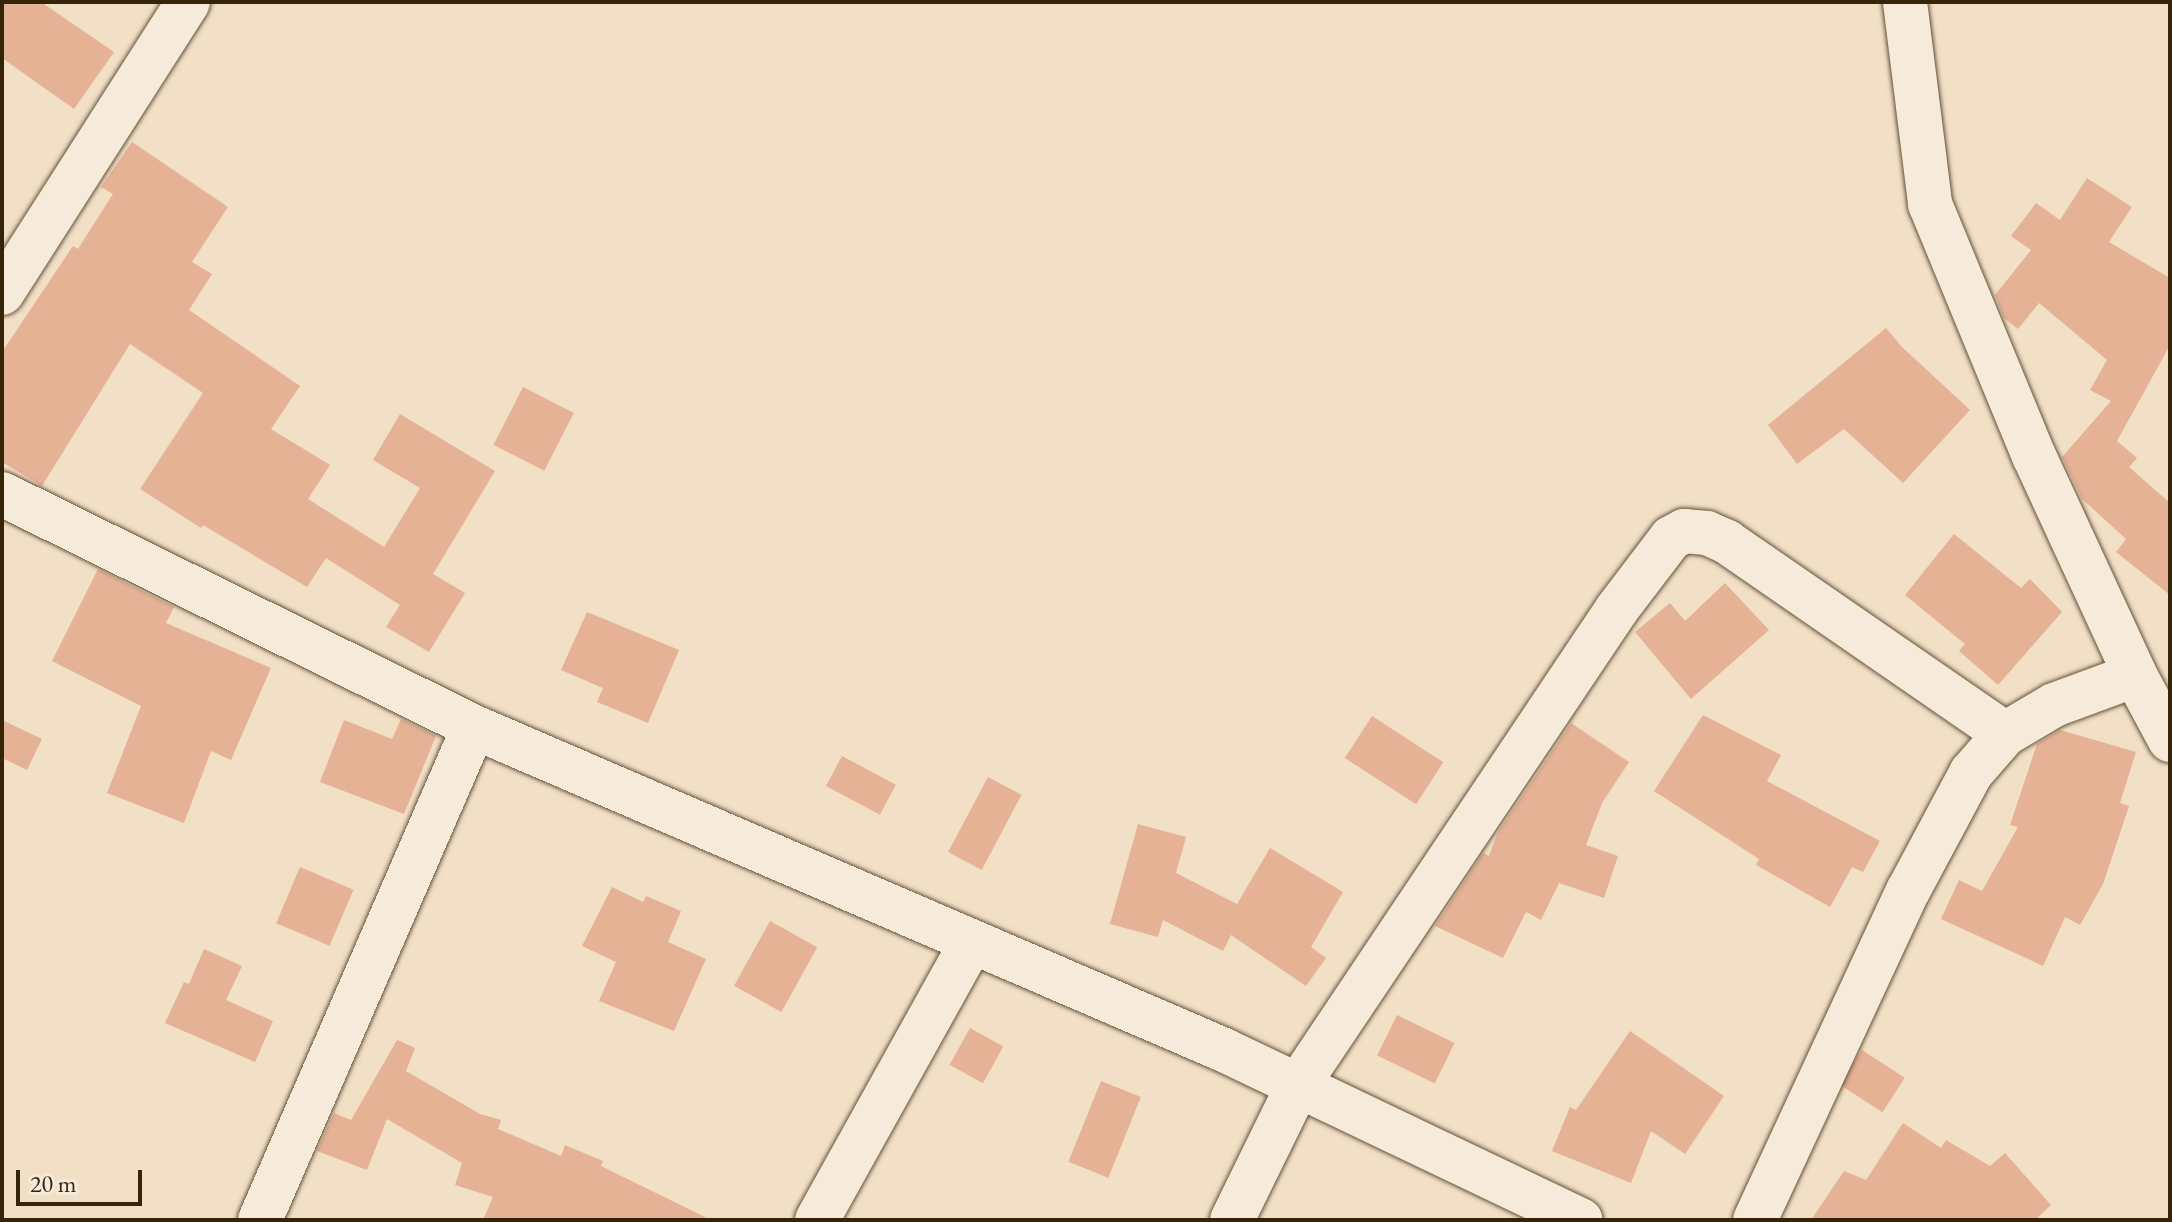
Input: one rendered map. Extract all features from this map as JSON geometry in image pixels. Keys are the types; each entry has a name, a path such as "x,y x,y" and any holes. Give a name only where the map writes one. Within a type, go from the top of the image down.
{"street":[{"path":"2,293 188,2"},
{"path":"1755,1220 1908,891 1971,773 2005,734 2054,705 2157,702 2034,456 1930,204 1905,2"},
{"path":"2,494 474,727 1298,1085 1581,1220"},
{"path":"1232,1220 1298,1085 1608,622 1671,538 1684,531 1707,533 1727,542 2005,734"},
{"path":"260,1220 474,727"},
{"path":"817,1220 972,942"}],"building":[{"path":"2,2 41,2 114,52 74,109 2,58"},
{"path":"132,142 228,207 192,262 212,274 189,310 300,386 271,429 330,465 308,499 384,547 420,488 373,460 400,414 495,471 433,574 465,593 429,652 386,627 400,605 326,558 307,587 203,525 201,528 140,489 203,393 130,344 42,486 2,462 2,352 73,246 78,249 113,194 101,187"},
{"path":"2087,178 2132,207 2109,242 2170,278 2170,345 2117,441 2137,458 2129,467 2170,503 2170,595 2116,552 2126,539 2082,499 2062,457 2111,401 2090,390 2107,360 2039,303 2018,329 2004,318 1995,295 2031,250 2011,236 2036,203 2060,220"},
{"path":"1886,328 1902,347 1970,410 1903,483 1844,429 1797,464 1768,425"},
{"path":"523,387 574,413 544,471 493,445"},
{"path":"1954,534 2021,588 2030,579 2062,612 1998,685 1959,651 1965,644 1905,595"},
{"path":"98,569 174,607 166,623 271,668 231,760 211,751 184,823 107,793 141,706 52,661"},
{"path":"1725,583 1769,630 1691,699 1635,632 1670,603 1685,621"},
{"path":"587,612 679,650 648,723 597,702 603,688 561,670"},
{"path":"1703,715 1781,755 1767,781 1880,841 1863,872 1852,867 1830,907 1756,865 1759,859 1654,791"},
{"path":"1372,716 1443,762 1416,804 1345,758"},
{"path":"401,719 436,736 404,814 320,782 344,720 392,739"},
{"path":"2,720 42,739 27,770 2,758"},
{"path":"1571,723 1629,762 1602,803 1586,845 1618,856 1604,898 1559,883 1541,920 1526,912 1503,958 1435,926 1483,853 1489,856 1498,832"},
{"path":"2060,730 2136,752 2120,803 2129,806 2103,884 2080,925 2065,917 2043,966 1941,919 1959,880 1982,891 2018,827 2010,825 2037,744"},
{"path":"842,756 896,785 880,815 826,786"},
{"path":"988,777 1022,795 982,870 948,852"},
{"path":"1138,824 1186,837 1176,873 1237,904 1270,848 1343,892 1311,947 1326,958 1306,986 1231,935 1223,951 1163,920 1158,937 1110,924"},
{"path":"300,867 353,890 330,946 276,923"},
{"path":"612,887 643,902 646,896 681,911 668,942 706,959 674,1031 599,1001 616,962 582,946"},
{"path":"770,921 817,947 781,1012 734,986"},
{"path":"204,949 242,966 226,1000 273,1021 255,1062 165,1023 184,982 189,984"},
{"path":"1397,1015 1455,1043 1435,1084 1377,1055"},
{"path":"970,1028 1003,1046 983,1083 950,1065"},
{"path":"1630,1031 1724,1096 1685,1154 1651,1131 1631,1183 1552,1151 1570,1107 1576,1110"},
{"path":"397,1040 415,1048 406,1071 480,1114 501,1120 498,1129 561,1156 565,1145 603,1161 601,1166 711,1220 483,1220 493,1197 455,1185 462,1163 387,1119 367,1170 317,1151 334,1113 351,1120"},
{"path":"1862,1050 1905,1078 1882,1112 1840,1084"},
{"path":"1101,1081 1141,1097 1108,1178 1068,1162"},
{"path":"1903,1123 1941,1148 1946,1140 1990,1166 2005,1153 2051,1205 2035,1220 1811,1220 1844,1171 1866,1180"}]}
